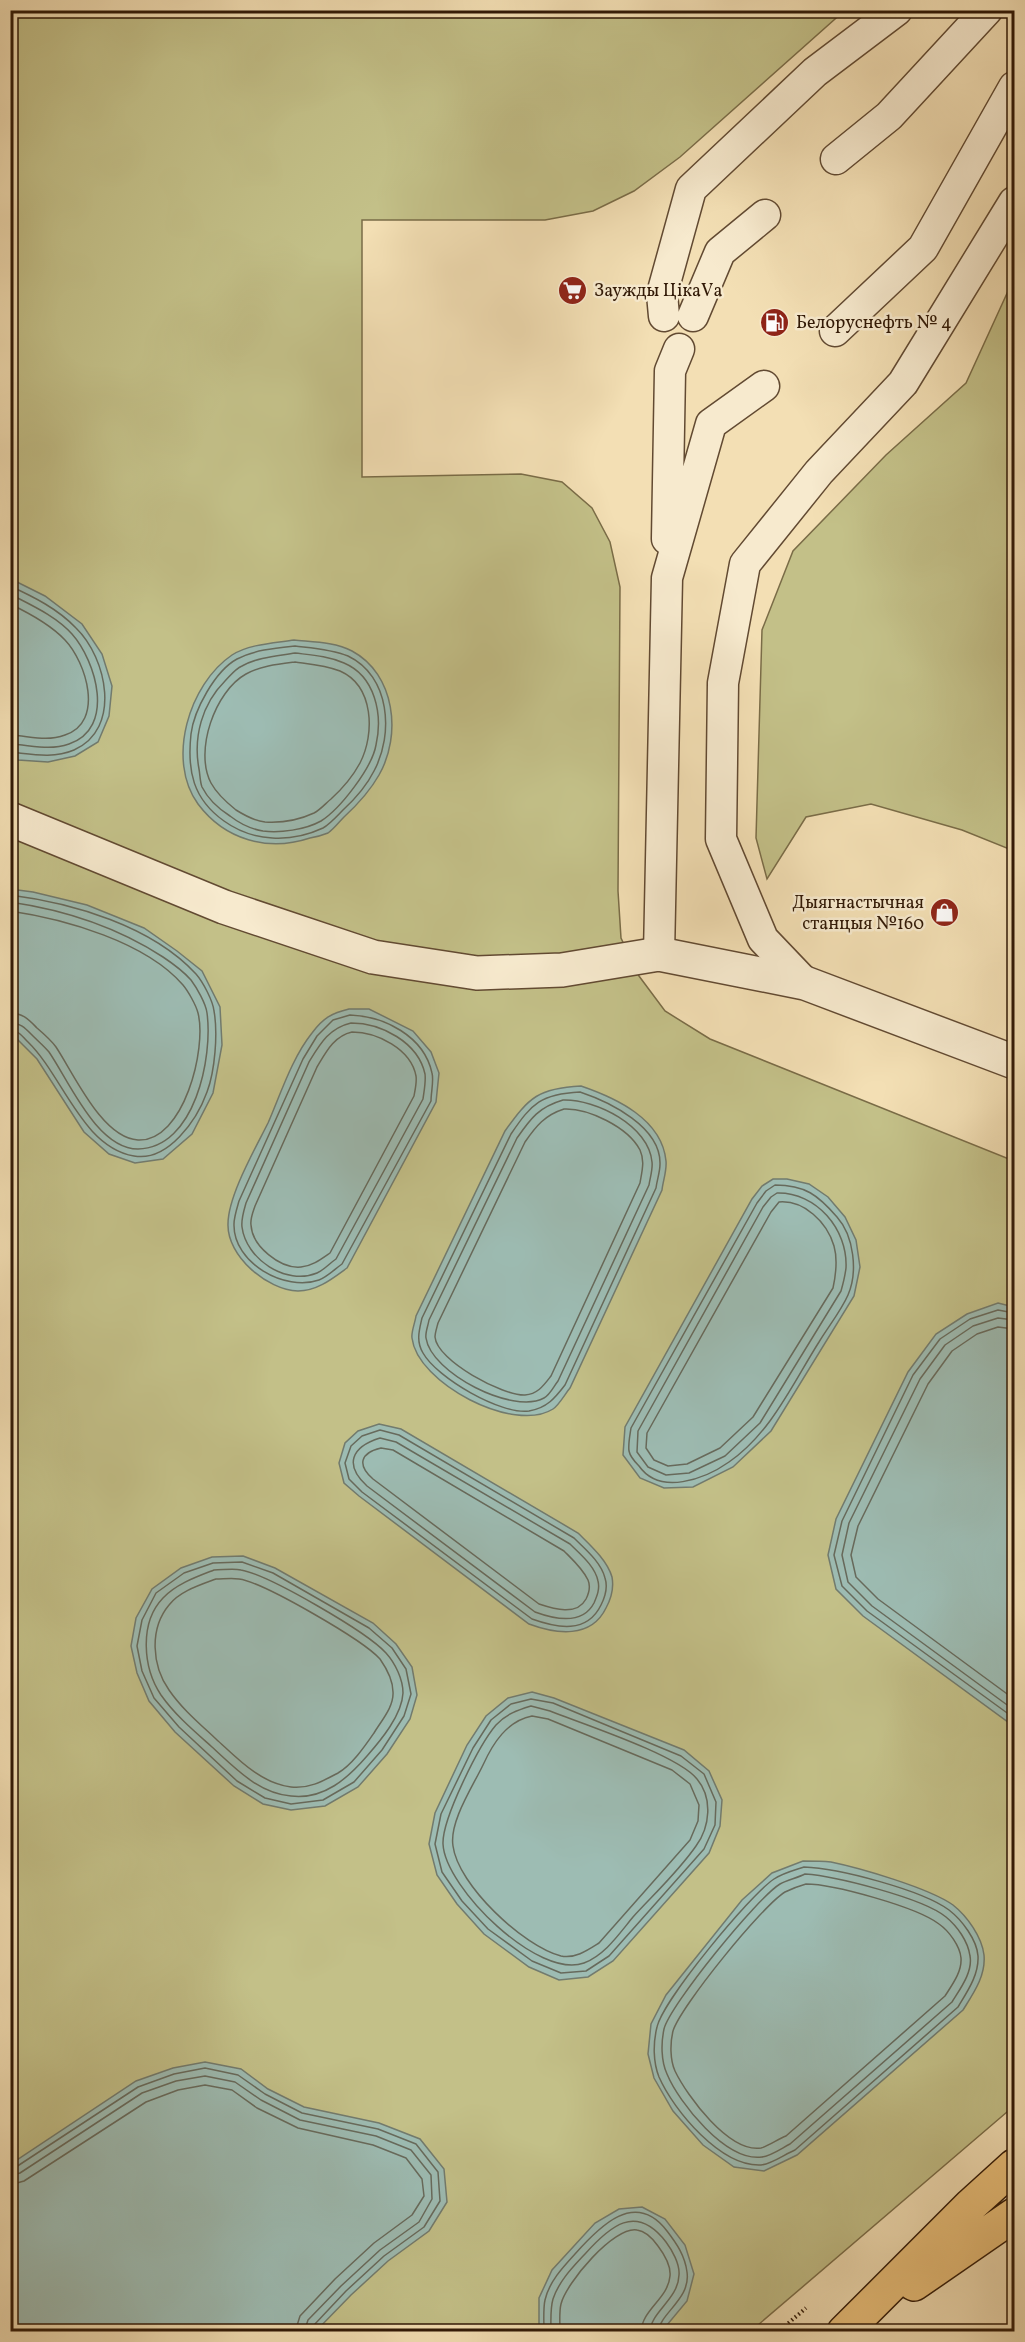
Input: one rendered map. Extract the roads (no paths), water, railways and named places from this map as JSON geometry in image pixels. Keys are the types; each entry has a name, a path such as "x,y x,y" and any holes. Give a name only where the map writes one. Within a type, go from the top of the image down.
{"main road":[{"path":"850,2327 971,2205 1014,2166"},
{"path":"850,2327 1014,2215"}],"street":[{"path":"10,819 224,907 373,957 477,973 562,970 660,954 805,983 1014,1062"}],"lane":[{"path":"664,316 662,294 691,189 815,72 897,10"},
{"path":"836,159 890,116 987,10"},
{"path":"836,331 923,248 1014,87"},
{"path":"805,983 763,939 721,839 723,683 745,564 819,472 903,384 1014,202"},
{"path":"693,316 720,252 765,215"},
{"path":"660,954 672,356"},
{"path":"667,578 711,424 765,386"}],"water":[{"path":"11,579 45,596 82,624 102,654 112,686 109,716 98,742 75,756 48,762 18,760 11,757"},
{"path":"294,640 338,646 352,651 366,661 378,674 386,690 392,724 391,742 386,759 375,781 358,803 328,833 294,842 263,843 234,834 209,816 198,804 189,786 184,766 183,745 194,703 204,684 217,668 232,655 246,648"},
{"path":"10,889 87,905 144,928 202,971 220,1007 222,1045 213,1093 192,1134 163,1159 135,1163 109,1154 84,1132 37,1059 11,1033"},
{"path":"349,1009 369,1009 413,1031 431,1052 439,1073 436,1102 347,1268 324,1284 312,1289 298,1291 286,1289 262,1278 242,1259 229,1236 229,1213 243,1173 299,1053 320,1023 333,1014"},
{"path":"581,1086 608,1097 635,1112 656,1133 663,1146 666,1161 662,1190 570,1388 553,1409 536,1415 515,1415 470,1400 431,1372 418,1355 412,1338 413,1330 416,1316 505,1131 521,1110 536,1096 555,1089"},
{"path":"773,1179 787,1179 809,1184 828,1197 845,1217 856,1240 860,1267 854,1296 771,1431 733,1467 693,1487 664,1488 640,1478 623,1455 625,1427 752,1199 762,1186"},
{"path":"998,1303 1014,1307 1014,1725 863,1616 836,1589 828,1555 836,1519 908,1372 936,1334 967,1314"},
{"path":"379,1424 401,1429 578,1533 602,1559 612,1577 611,1597 599,1618 582,1629 561,1632 529,1624 344,1483 339,1463 345,1443 358,1431"},
{"path":"243,1556 275,1568 373,1623 396,1644 412,1667 417,1695 410,1719 387,1754 358,1787 325,1806 291,1810 263,1804 234,1786 175,1732 149,1701 137,1673 131,1646 136,1618 152,1589 181,1568 212,1557"},
{"path":"532,1692 554,1698 684,1750 709,1771 722,1800 720,1826 709,1853 613,1961 588,1977 559,1980 529,1967 484,1934 457,1904 437,1875 429,1844 435,1813 467,1745 486,1716 508,1698"},
{"path":"803,1861 831,1862 876,1874 928,1892 953,1905 977,1934 983,1948 983,1970 963,2010 797,2155 764,2171 734,2167 703,2145 673,2111 654,2078 648,2054 651,2024 666,1995 742,1900 772,1873"},
{"path":"205,2062 241,2069 268,2089 304,2107 379,2123 420,2139 444,2169 447,2202 429,2231 388,2261 316,2331 11,2331 11,2164 136,2081 173,2068"},
{"path":"642,2207 665,2219 685,2245 694,2274 687,2301 662,2331 539,2331 539,2298 552,2270 595,2223 619,2209"}],"place":[{"name":"Заужды ЦікаVа","path":"573,291"},
{"name":"Белоруснефть № 4","path":"775,323"},
{"name":"Дыягнастычная станцыя №160","path":"945,913"}]}
